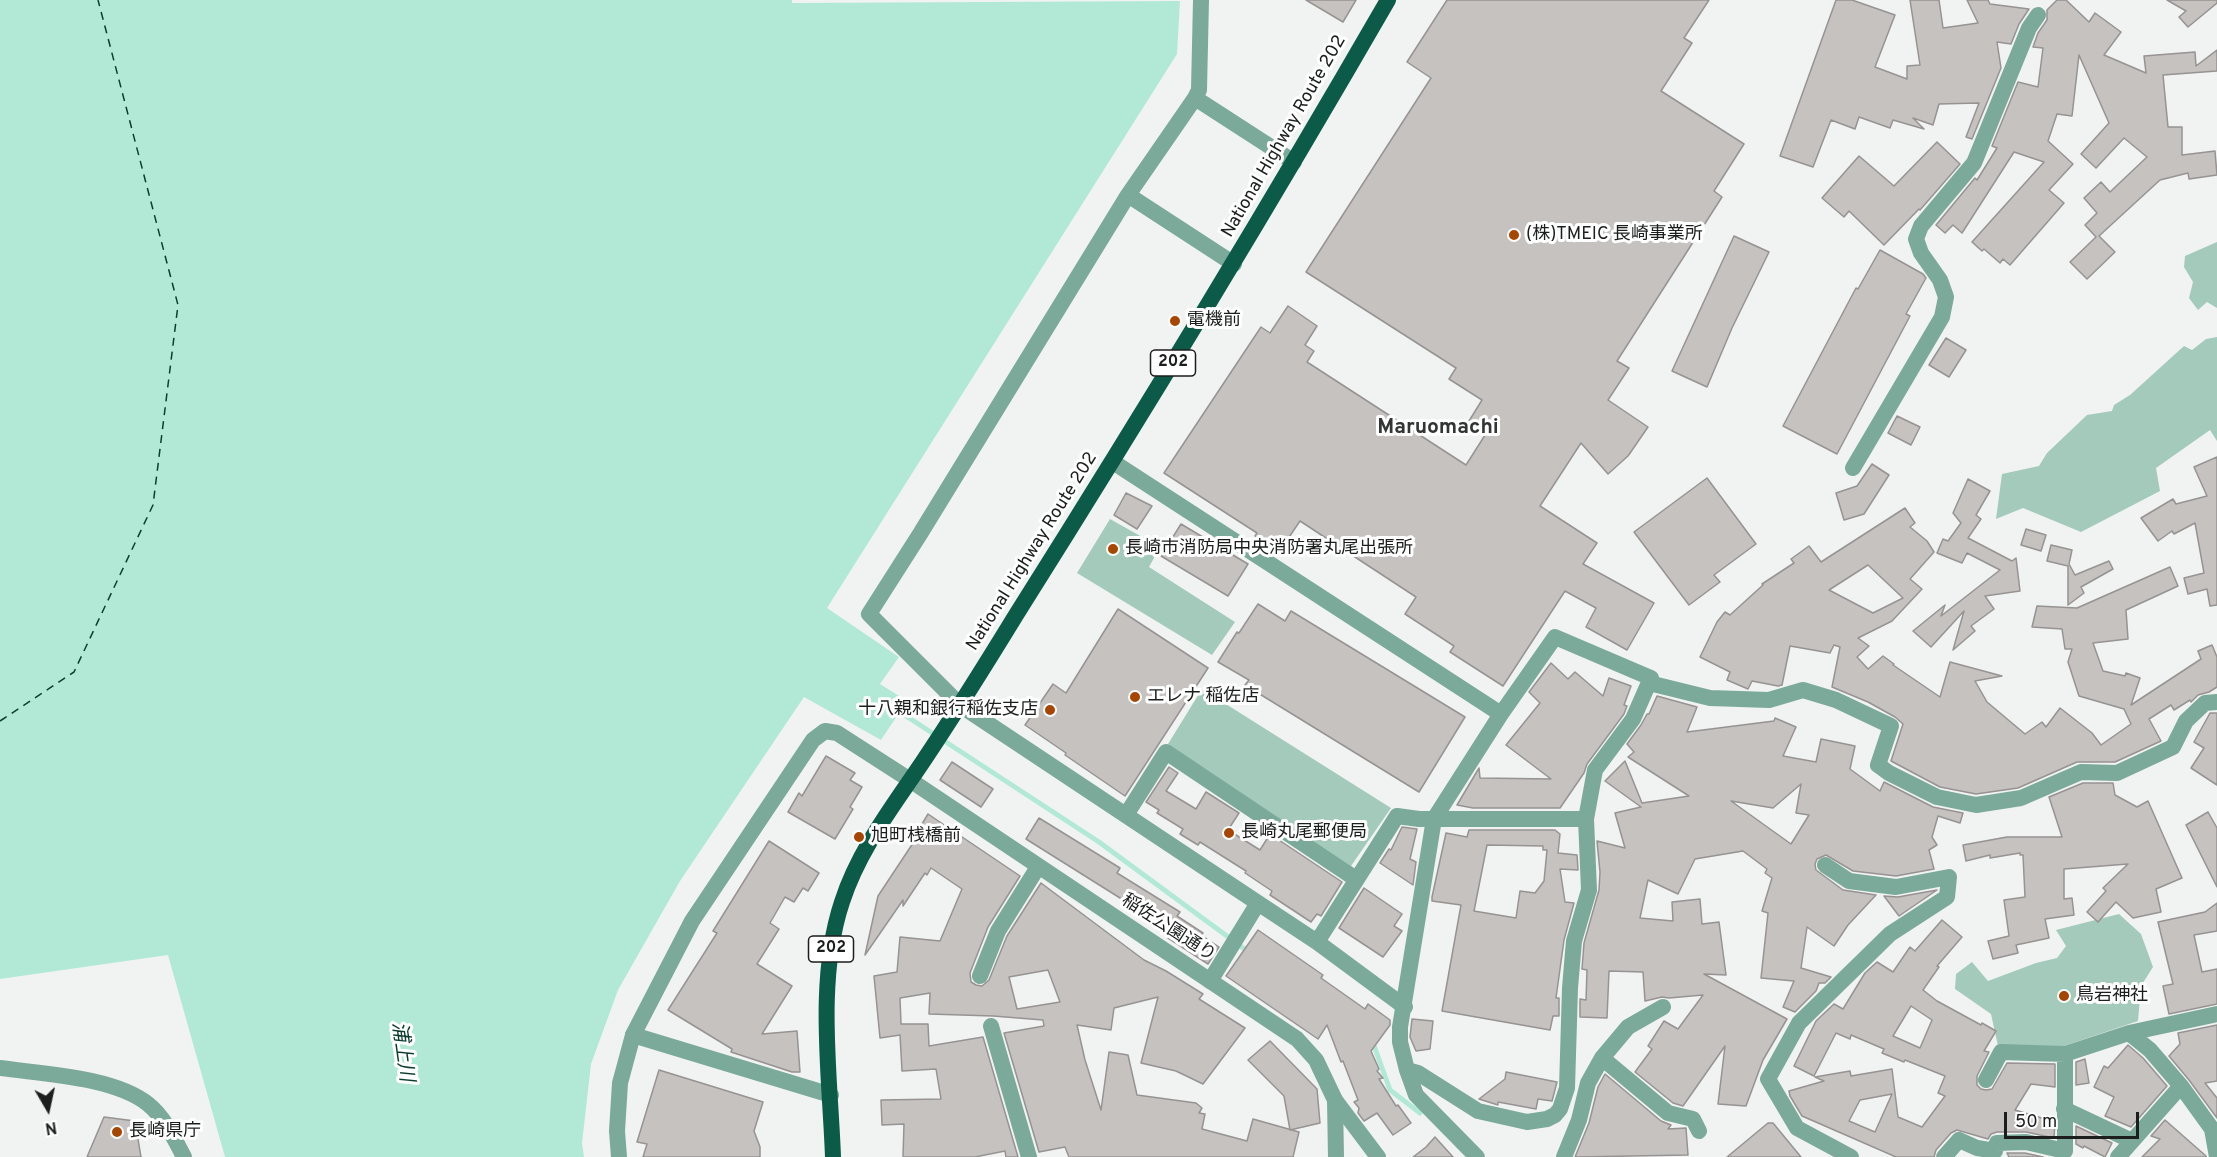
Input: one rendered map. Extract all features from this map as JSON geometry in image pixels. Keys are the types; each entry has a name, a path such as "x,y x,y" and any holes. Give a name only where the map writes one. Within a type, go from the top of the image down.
{"highway":[{"name":"National Highway Route 202","path":"833,1157 825,995 832,944 841,904 853,871 868,844 960,705 1113,462 1234,264 1388,0"}],"street":[{"path":"1201,0 1199,90 1195,98 1128,195 869,614 960,705 1317,942 1405,1007"},
{"path":"1853,468 1942,317 1946,297 1941,280 1922,253 1916,238 1921,226 1974,163 2029,28 2038,15"},
{"path":"1195,98 1294,162"},
{"path":"1128,195 1234,264"},
{"path":"1113,462 1501,714"},
{"path":"1407,1070 1418,1073 1478,1111 1527,1122 1547,1119 1560,1109 1568,1088 1570,988 1574,941 1589,890 1586,819 1594,770 1633,719 1651,678 1555,637 1501,714 1434,819 1400,1027 1400,1042 1407,1070 1416,1095 1477,1157"},
{"path":"1649,683 1710,698 1769,700 1803,690 1836,700 1891,726 1878,765 1937,797 1976,805 2021,798 2081,772 2117,773 2173,747 2186,721 2205,703 2217,702"},
{"name":"稲佐公園通り","path":"619,1157 617,1131 620,1083 633,1035 692,921 813,740 825,731 837,733 910,780 1297,1039 1316,1060 1335,1100 1336,1157"},
{"path":"1126,815 1167,752 1356,879"},
{"path":"1317,942 1397,816 1434,819 1586,819"},
{"path":"1825,865 1849,881 1896,887 1949,878 1947,897 1890,934 1799,1023 1768,1079 1797,1128 1851,1157"},
{"path":"980,976 998,931 1038,867"},
{"path":"1210,981 1258,903"},
{"path":"1564,1157 1579,1120 1588,1083 1602,1058 1628,1027 1663,1007"},
{"path":"1986,1080 2001,1052 2065,1054 2129,1033 2217,1014"},
{"path":"991,1026 1029,1157"},
{"path":"2129,1033 2150,1050 2181,1086 2212,1129 2217,1157"},
{"path":"633,1035 831,1095"},
{"path":"1944,1157 1959,1140 1977,1148 1995,1151 1997,1143 2026,1142 2065,1150 2065,1054"},
{"path":"1602,1058 1668,1113 1693,1119 1699,1131"},
{"path":"0,1068 108,1084 147,1103 166,1122 184,1157"},
{"path":"2118,1157 2181,1086"},
{"path":"1335,1100 1378,1157"},
{"path":"2064,1110 2132,1141"}],"shaded area":[{"path":"2217,242 2217,308 2207,302 2198,310 2189,298 2193,282 2184,267 2185,256"},
{"path":"2217,337 2217,441 2210,430 2156,468 2160,491 2081,532 2023,508 1996,519 2002,474 2039,466 2047,453 2087,415 2112,411 2114,405 2130,395 2184,346 2192,350 2206,339"},
{"path":"1110,519 1160,547 1149,567 1235,622 1212,655 1077,573"},
{"path":"1202,689 1391,808 1351,866 1168,744"},
{"path":"2119,914 2141,934 2153,967 2141,986 2138,1021 2064,1046 1998,1046 1991,1014 1955,989 1956,974 1972,962 1988,981 2036,963 2057,958 2066,946 2056,930"}],"water":[{"name":"浦上川","path":"0,0 792,0 792,3 1180,1 1177,54 827,608 899,657 880,684 907,701 881,740 804,697 680,881 618,990 591,1064 582,1143 584,1157 225,1157 168,955 0,979"}],"building":[{"path":"1306,0 1356,0 1343,22"},
{"name":"(株)TMEIC 長崎事業所","path":"1447,0 1709,0 1684,38 1692,43 1661,91 1744,144 1714,191 1722,197 1617,361 1629,368 1608,400 1648,427 1628,456 1608,474 1581,443 1540,506 1597,543 1583,564 1654,603 1627,650 1586,627 1596,608 1565,591 1503,686 1450,652 1454,646 1405,614 1416,597 1300,521 1279,552 1255,536 1257,533 1164,473 1261,327 1270,333 1288,306 1317,326 1305,345 1314,351 1307,362 1466,465 1487,432 1469,421 1482,400 1449,379 1456,368 1306,272 1431,78 1407,62"},
{"path":"1836,0 1852,0 1895,15 1875,67 1907,79 1907,66 1920,65 1910,0 1939,0 1943,28 1978,23 1967,0 1988,0 1990,4 2029,9 2019,24 2011,44 1997,42 2001,68 1972,139 1966,137 1979,103 1939,104 1933,125 1913,118 1924,129 1893,120 1890,128 1859,117 1855,129 1831,120 1813,167 1780,156"},
{"path":"2057,0 2066,0 2089,22 2095,13 2121,32 2104,55 2146,73 2144,56 2195,52 2196,66 2217,50 2217,71 2163,75 2168,127 2182,127 2182,155 2215,151 2217,175 2189,179 2188,173 2160,180 2099,236 2115,252 2087,279 2070,262 2096,237 2085,225 2097,213 2084,198 2101,182 2110,192 2147,157 2124,138 2096,168 2081,154 2109,123 2079,55 2072,116 2057,114 2048,141 2073,164 2049,190 2064,203 2010,265 2003,259 2000,263 1972,242 2044,162 2014,152 1962,233 1953,225 1945,233 1936,225 1975,178 1977,180 1997,148 1992,146 2018,82 2038,87 2043,48 2033,47 2038,33 2047,20 2047,10"},
{"path":"2167,0 2217,0 2217,3 2188,27 2179,17 2186,11"},
{"path":"1937,142 1960,164 1920,210 1884,245 1849,211 1844,217 1822,198 1859,156 1894,186"},
{"path":"1734,236 1769,252 1732,328 1707,387 1672,371"},
{"path":"1880,250 1923,274 1926,278 1906,314 1910,316 1837,454 1783,426 1856,288 1858,289"},
{"path":"1946,338 1966,350 1949,377 1929,365"},
{"path":"1897,416 1920,427 1911,445 1888,433"},
{"path":"2217,457 2217,605 2210,606 2207,589 2188,594 2184,578 2204,573 2195,523 2174,534 2172,531 2158,541 2141,518 2173,499 2176,504 2207,496 2194,467"},
{"path":"1872,464 1889,475 1864,514 1844,520 1836,493 1857,486"},
{"path":"1707,478 1756,544 1714,575 1720,582 1689,605 1634,532"},
{"path":"1968,479 1990,491 1976,515 1981,519 1968,538 2012,561 2016,558 2020,591 1985,596 1994,609 1971,626 1975,631 1953,650 1964,611 1931,647 1913,631 1945,605 1941,616 2000,570 1967,553 1962,563 1937,553 1943,539 1948,541 1961,523 1953,513"},
{"path":"1126,493 1152,506 1137,529 1114,515"},
{"path":"1905,508 1915,523 1910,527 1927,541 1934,552 1910,579 1922,589 1892,621 1858,638 1869,646 1857,657 1868,669 1883,656 1940,697 1950,662 2002,676 1975,681 1987,702 2025,734 2042,722 2046,727 2060,708 2092,733 2101,745 2131,724 2124,709 2079,696 2068,662 2072,649 2065,649 2062,629 2032,627 2037,606 2077,608 2170,567 2178,586 2126,610 2128,639 2093,643 2103,671 2125,676 2126,673 2140,678 2131,705 2201,659 2198,651 2212,645 2217,657 2217,687 2198,695 2191,702 2190,700 2174,710 2171,705 2149,719 2161,741 2115,762 2077,762 2018,788 1976,794 1940,787 1891,761 1903,724 1868,702 1832,687 1840,647 1834,645 1830,653 1790,646 1782,685 1752,681 1748,689 1727,680 1730,672 1700,657 1717,622 1725,612 1730,615 1762,584 1794,563 1791,559 1809,546 1821,562","holes":["1868,565 1903,598 1873,613 1829,590"]},
{"path":"1181,524 1248,564 1228,596 1161,556"},
{"path":"2026,529 2046,535 2041,551 2021,545"},
{"path":"2051,545 2072,550 2069,564 2075,575 2109,561 2113,569 2081,587 2084,593 2068,605 2068,566 2047,561"},
{"path":"1258,604 1285,621 1291,611 1465,717 1419,792 1245,685 1249,680 1218,662"},
{"name":"エレナ 稲佐店","path":"1118,609 1208,668 1125,796 1025,725 1053,684 1066,693"},
{"path":"1551,663 1568,679 1575,672 1603,696 1609,678 1631,686 1624,705 1627,706 1624,714 1587,764 1584,773 1560,808 1473,808 1457,805 1479,768 1480,778 1551,779 1506,745 1540,703 1529,692"},
{"path":"1657,696 1697,707 1687,732 1774,721 1775,718 1796,727 1783,756 1816,762 1821,739 1855,746 1850,769 1880,791 1884,782 1933,807 1963,813 1960,823 1938,816 1932,837 1937,845 1929,850 1934,869 1896,876 1853,871 1826,855 1817,859 1816,870 1843,890 1876,895 1848,925 1834,946 1807,927 1801,968 1831,977 1825,983 1819,983 1816,991 1795,1012 1783,1007 1794,981 1761,978 1768,913 1762,911 1772,878 1765,873 1767,869 1743,851 1695,859 1678,894 1648,880 1640,918 1673,921 1672,902 1700,899 1702,924 1719,922 1726,975 1704,974 1787,1019 1763,1060 1746,1106 1718,1104 1725,1046 1683,1106 1673,1103 1635,1072 1652,1049 1648,1046 1664,1021 1678,1029 1703,995 1662,997 1645,1001 1643,972 1609,971 1607,1018 1580,1017 1580,999 1586,1000 1587,970 1582,969 1584,943 1599,890 1597,841 1625,848 1615,813 1641,807 1605,781 1625,761 1642,803 1689,796 1628,757 1634,752 1627,744 1649,714","holes":["1801,784 1796,813 1809,815 1791,844 1731,801 1773,808"]},
{"path":"2210,713 2217,713 2217,785 2191,768 2204,748 2194,742"},
{"path":"826,756 855,773 850,780 862,787 850,807 853,809 835,839 788,812 799,793 802,796"},
{"path":"952,762 993,789 981,807 940,780"},
{"path":"1169,767 1178,773 1166,791 1196,809 1206,792 1239,813 1228,830 1260,850 1270,834 1342,882 1321,916 1317,914 1311,922 1270,895 1272,891 1245,873 1246,871 1200,842 1198,845 1180,834 1183,829 1157,813 1159,810 1146,802"},
{"path":"2083,783 2113,783 2115,795 2137,807 2148,801 2182,878 2156,889 2161,912 2133,918 2116,902 2098,922 2087,912 2106,891 2103,888 2128,864 2064,869 2064,899 2072,898 2074,915 2045,919 2049,938 2016,945 2018,953 1993,959 1988,941 2009,936 2004,900 2025,897 2023,855 2020,853 1990,858 1990,855 1966,861 1963,845 2007,837 2062,837 2049,797"},
{"path":"2208,812 2217,828 2217,887 2186,825"},
{"path":"928,814 1020,876 988,927 970,973 971,982 982,986 989,980 1007,936 1041,883 1144,960 1203,994 1199,999 1245,1028 1203,1084 1176,1071 1141,1063 1158,997 1114,1008 1111,1030 1077,1025 1085,1060 1101,1110 1109,1052 1128,1055 1137,1095 1196,1103 1202,1108 1199,1113 1205,1114 1202,1129 1247,1141 1253,1119 1299,1132 1293,1157 1069,1157 1065,1147 1039,1152 1004,1033 1044,1026 1043,1020 929,1014 930,993 900,998 901,1024 928,1024 929,1046 983,1037 1018,1157 1006,1157 1005,1151 975,1157 903,1157 904,1124 882,1125 881,1100 941,1099 936,1069 902,1071 900,1035 880,1038 874,976 897,972 900,937 940,941 962,889 931,868 927,875 925,873 903,906 903,900 865,955 878,896 921,831 919,829","holes":["1048,970 1060,1002 1017,1009 1009,977"]},
{"path":"1039,818 1120,868 1117,873 1180,912 1177,916 1219,947 1208,964 1168,938 1170,934 1127,906 1128,903 1026,839"},
{"path":"1402,827 1417,829 1410,859 1416,862 1413,885 1380,863 1389,849 1391,850"},
{"path":"1469,830 1555,830 1560,834 1558,853 1577,855 1578,870 1560,869 1565,902 1574,903 1564,940 1556,998 1559,998 1559,1016 1553,1016 1550,1030 1442,1011 1461,905 1432,901 1432,897 1446,833 1467,837","holes":["1487,845 1543,846 1543,850 1547,850 1544,881 1535,893 1520,891 1516,918 1474,911"]},
{"path":"769,841 819,873 808,891 803,888 794,902 785,897 770,923 779,929 757,964 792,986 762,1034 797,1031 800,1072 792,1072 731,1052 732,1049 668,1010 717,933 713,931"},
{"path":"1364,888 1402,914 1394,926 1402,931 1383,957 1339,928"},
{"path":"1937,890 1899,916 1884,896 1898,897"},
{"path":"2217,903 2217,931 2194,935 2202,972 2217,969 2217,1004 2169,1014 2163,986 2173,984 2158,922 2205,912"},
{"path":"1942,920 1962,937 1937,966 1939,967 1923,990 1937,1001 1996,1031 1984,1051 1989,1052 1977,1076 1977,1085 1981,1089 1992,1089 2007,1063 2055,1064 2055,1087 2031,1084 2015,1110 2055,1122 2054,1138 2026,1132 1997,1132 1991,1134 1988,1139 1957,1130 1951,1133 1936,1150 1934,1157 1896,1157 1802,1116 1789,1091 1824,1081 1815,1077 1850,1071 1851,1076 1892,1069 1898,1117 1922,1127 1945,1096 1938,1093 1945,1076 1882,1053 1884,1049 1851,1035 1850,1039 1836,1033 1814,1076 1794,1066 1816,1021 1834,1004 1843,1009 1865,973 1877,962 1893,972 1910,947 1915,951","holes":["1911,1006 1932,1020 1920,1048 1893,1036","1892,1094 1875,1132 1849,1121 1860,1100"]},
{"path":"1258,930 1323,975 1321,978 1365,1009 1368,1004 1390,1020 1390,1025 1371,1051 1379,1069 1377,1071 1383,1078 1379,1079 1396,1106 1398,1105 1411,1123 1393,1135 1377,1113 1364,1121 1358,1113 1359,1108 1354,1102 1358,1100 1327,1025 1318,1039 1226,976"},
{"path":"1412,1019 1433,1021 1430,1049 1416,1051 1410,1037"},
{"path":"2217,1025 2217,1081 2205,1083 2217,1098 2217,1118 2169,1056 2180,1044 2178,1033"},
{"path":"1270,1041 1317,1089 1320,1123 1290,1130 1284,1096 1248,1060"},
{"path":"2128,1045 2143,1058 2167,1086 2131,1127 2105,1116 2114,1097 2094,1087 2104,1066 2108,1068"},
{"path":"2085,1059 2089,1083 2076,1085 2076,1062"},
{"path":"659,1070 763,1102 754,1131 760,1147 760,1157 643,1157 647,1144 637,1142"},
{"path":"1506,1072 1557,1082 1552,1101 1538,1099 1536,1109 1498,1102 1498,1105 1479,1099 1505,1079"},
{"path":"1605,1074 1661,1121 1671,1125 1668,1129 1686,1128 1688,1155 1575,1157 1589,1123 1598,1087"},
{"name":"長崎県庁","path":"104,1117 135,1121 141,1157 87,1157"},
{"path":"2165,1120 2206,1157 2142,1157 2160,1139 2151,1136"},
{"path":"1768,1123 1773,1123 1801,1157 1727,1157"},
{"path":"2076,1126 2112,1143 2105,1157 2076,1144"},
{"path":"1435,1137 1453,1157 1413,1157 1426,1147"},
{"path":"2007,1153 2025,1153 2043,1157 2009,1157"}],"waterway":[{"path":"900,712 1099,842 1250,953"},
{"path":"1372,1040 1390,1090 1420,1113"}],"ferry route":[{"path":"0,721 74,672 153,505 178,305 98,0"}],"place":[{"name":"(株)TMEIC 長崎事業所","path":"1514,235"},
{"name":"電機前","path":"1175,321"},
{"name":"長崎市消防局中央消防署丸尾出張所","path":"1113,549"},
{"name":"エレナ 稲佐店","path":"1135,697"},
{"name":"十八親和銀行稲佐支店","path":"1050,710"},
{"name":"長崎丸尾郵便局","path":"1229,833"},
{"name":"旭町桟橋前","path":"859,837"},
{"name":"鳥岩神社","path":"2064,996"},
{"name":"長崎県庁","path":"117,1132"}],"district":[{"name":"Maruomachi","path":"1438,429"}]}
